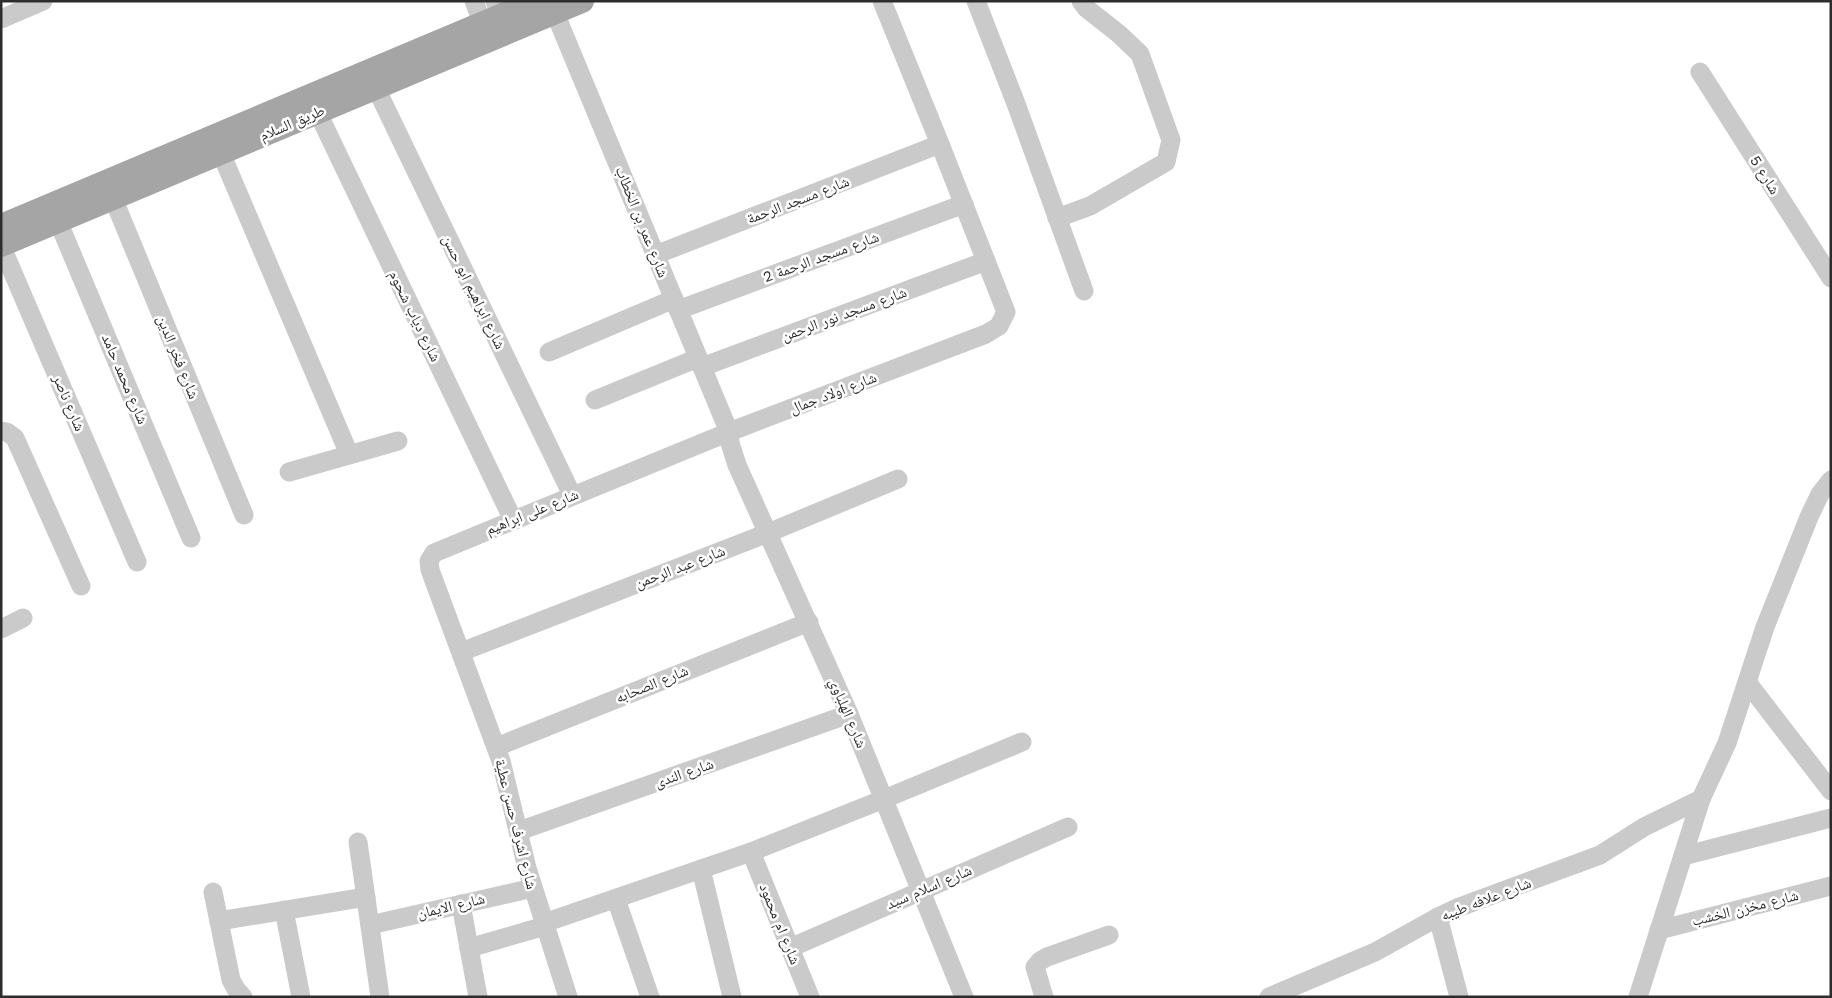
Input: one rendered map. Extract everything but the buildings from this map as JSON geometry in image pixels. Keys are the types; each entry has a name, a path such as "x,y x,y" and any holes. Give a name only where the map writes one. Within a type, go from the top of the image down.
{"main road":[{"name":"طريق السلام","path":"1,226 495,23 546,7 582,1"},
{"name":"طريق السلام","path":"1,245 376,88 495,23"}],"street":[{"path":"1,19 43,1"},
{"path":"474,1 495,23"},
{"name":"شارع اولاد جمال","path":"729,432 986,334 999,326 1006,312 882,1"},
{"path":"976,1 1015,101 1084,291"},
{"path":"1057,218 1090,206 1166,162 1170,140 1140,54 1119,34 1086,8 1081,1"},
{"name":"شارع عمر بن الخطاب","path":"546,7 655,255 729,432"},
{"name":"شارع 5","path":"1700,72 1831,278"},
{"name":"شارع ابراهيم ابو حسن","path":"376,88 572,496"},
{"name":"شارع دياب شحوم","path":"318,113 513,520"},
{"name":"شارع مسجد الرحمة","path":"655,255 940,144"},
{"path":"221,153 349,454"},
{"name":"شارع فخر الدين","path":"113,198 244,515"},
{"name":"شارع مسجد الرحمة 2","path":"549,352 676,304 964,204"},
{"name":"شارع محمد حامد","path":"58,221 191,538"},
{"name":"شارع ناصر","path":"1,245 138,562"},
{"name":"شارع مسجد نور الرحمن","path":"595,400 986,261"},
{"path":"1,431 7,432 15,438 81,586"},
{"name":"شارع على ابراهيم","path":"460,652 430,570 429,561 434,553 729,432"},
{"name":"شارع الهلباوي","path":"729,432 730,444 737,464 849,714 964,997"},
{"path":"289,472 398,440"},
{"name":"شارع عبد الرحمن","path":"460,652 768,532 898,479"},
{"path":"1638,997 1701,799 1727,743 1765,627 1809,517 1820,494 1831,480"},
{"path":"1,629 23,618"},
{"name":"شارع الصحابه","path":"496,747 808,622"},
{"name":"شارع اشرف حسن عطية","path":"460,652 501,761 562,995"},
{"path":"1747,682 1824,771 1831,791"},
{"name":"شارع الندى","path":"518,831 849,714"},
{"path":"469,948 544,925 702,870 884,799 1022,742"},
{"name":"شارع علافه طيبه","path":"1269,997 1306,989 1438,917 1600,855 1644,827 1701,799"},
{"path":"1683,856 1831,818"},
{"name":"شارع اسلام سيد","path":"790,948 1068,827"},
{"path":"358,842 380,997"},
{"name":"شارع ام محمود","path":"750,852 810,997"},
{"path":"702,870 719,949 732,997"},
{"name":"شارع مخزن الخشب","path":"1659,930 1831,886"},
{"name":"شارع الايمان","path":"370,925 533,888"},
{"path":"213,892 231,980 243,997"},
{"path":"219,921 366,897"},
{"path":"616,899 650,997"},
{"path":"461,904 478,997"},
{"path":"284,910 301,997"},
{"path":"1438,917 1459,997"},
{"path":"1044,997 1035,967 1040,961 1109,935"}]}
